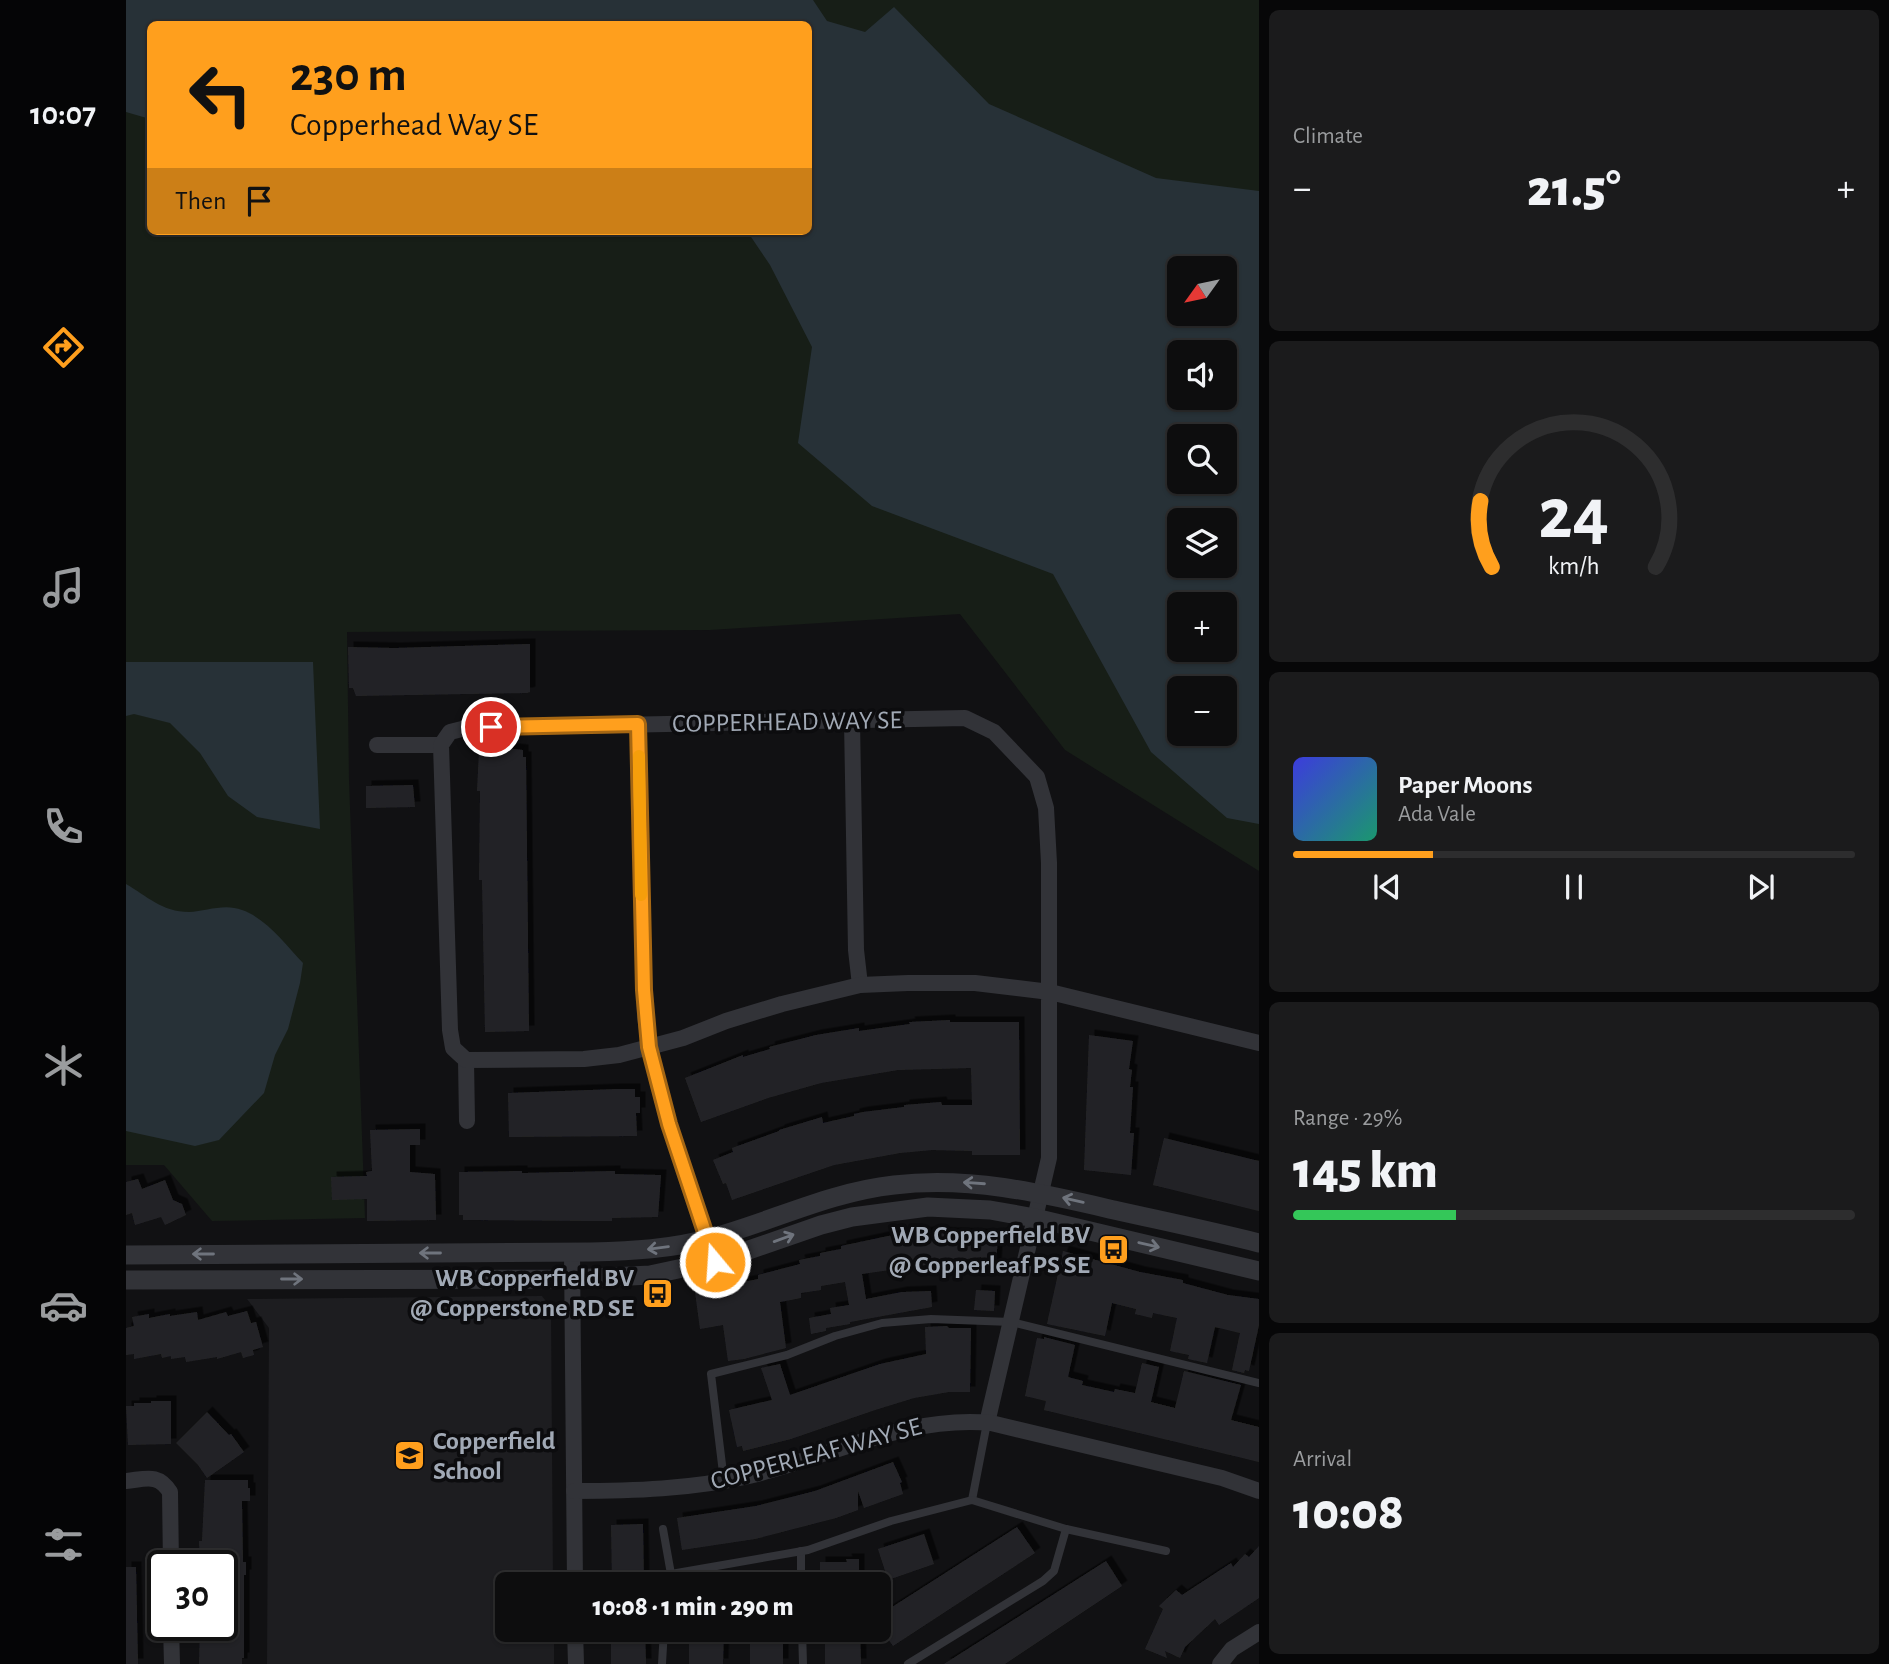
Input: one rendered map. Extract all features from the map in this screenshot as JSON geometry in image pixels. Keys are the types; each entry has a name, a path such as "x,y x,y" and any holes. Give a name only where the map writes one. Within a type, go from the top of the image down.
{"street":[{"name":"COPPERHEAD WAY SE","path":"441,745 450,732 466,728 965,718 994,732 1037,777 1047,822 1049,1158 987,1423"},
{"path":"852,720 856,950 860,985"},
{"path":"638,724 644,990 649,1047 669,1124 715,1262"},
{"path":"377,745 441,745 450,1030 453,1048 466,1060 584,1059 619,1055 683,1038 726,1021 782,1004 860,985 975,983 1050,992 1259,1043"},
{"path":"466,1060 467,1121"},
{"path":"126,1255 572,1252 662,1248 708,1239 831,1198 894,1185 956,1182 1041,1193 1259,1243"},
{"path":"126,1280 573,1279 650,1275 715,1262 821,1225 891,1211 928,1207 957,1207 1035,1218 1259,1271"},
{"path":"572,1252 575,1572"},
{"name":"COPPERLEAF WAY SE","path":"574,1491 656,1489 724,1481 814,1459 903,1429 949,1422 987,1423 1222,1478 1259,1491"},
{"path":"126,1481 157,1478 165,1483 170,1492 171,1550"},
{"path":"1220,1664 1232,1649 1259,1632"},
{"path":"171,1641 172,1664"},
{"path":"575,1642 576,1664"}],"lane":[{"path":"724,1481 711,1374 788,1355 835,1336 882,1323 931,1319 1011,1322 1259,1382"},
{"path":"972,1500 987,1423"},
{"path":"682,1572 801,1551 891,1521 972,1500 1066,1529 1166,1551"},
{"path":"663,1529 671,1572"},
{"path":"908,1664 1043,1581 1054,1571 1066,1529"},
{"path":"801,1551 802,1572"},
{"path":"662,1664 663,1642"},
{"path":"802,1642 803,1664"}],"shaded area":[{"path":"126,0 1259,0 1259,871 1065,750 960,614 710,630 347,632 349,780 365,1218 212,1221 164,1165 126,1165"},
{"path":"126,0 813,0 827,21 865,32 894,7 989,104 1156,178 1259,191 1259,824 1227,818 1151,752 1053,574 872,506 798,443 812,347 770,265 750,235 812,235 812,21 147,21 147,118 126,112"},
{"path":"126,662 313,662 320,829 257,817 228,796 200,753 170,723 134,714 126,716"},
{"path":"126,884 155,902 179,911 229,907 251,914 275,933 303,963 288,1029 275,1055 264,1093 219,1140 195,1146 126,1131"},
{"name":"Copperfield School","path":"542,1296 551,1308 553,1572 495,1572 495,1642 554,1642 554,1664 267,1664 269,1328 247,1299"}],"building":[{"path":"530,644 530,692 527,693 356,696 353,688 349,688 348,647"},
{"path":"523,750 523,757 526,757 529,1031 485,1032 482,880 479,880 480,791 477,791 479,751"},
{"path":"413,785 415,807 366,808 366,786"},
{"path":"909,1022 1019,1022 1020,1155 972,1155 972,1151 932,1150 900,1153 834,1165 732,1200 713,1160 733,1152 732,1148 822,1117 823,1123 904,1105 941,1102 942,1105 972,1105 971,1068 898,1070 821,1083 768,1098 701,1122 685,1078 743,1055 816,1035 910,1024"},
{"path":"1089,1035 1133,1041 1129,1069 1132,1070 1130,1087 1133,1087 1130,1133 1134,1133 1131,1175 1084,1170"},
{"path":"635,1089 635,1097 640,1097 640,1113 636,1113 637,1136 509,1137 508,1093"},
{"path":"420,1129 420,1145 410,1145 410,1172 435,1174 436,1220 367,1221 367,1199 332,1200 331,1177 367,1176 366,1172 372,1171 370,1130"},
{"path":"1164,1138 1259,1161 1259,1211 1153,1185"},
{"path":"615,1171 615,1174 661,1175 658,1217 612,1218 612,1221 463,1220 463,1215 459,1215 459,1172"},
{"path":"138,1179 142,1189 165,1180 173,1200 182,1204 186,1215 165,1225 161,1217 135,1225 132,1213 126,1215 126,1182"},
{"path":"931,1232 998,1235 996,1267 983,1266 981,1257 862,1274 866,1299 902,1292 931,1291 932,1307 850,1322 811,1334 809,1318 831,1314 830,1308 849,1305 845,1282 801,1293 801,1298 780,1302 786,1348 744,1359 728,1361 723,1325 700,1329 695,1292 758,1279 758,1275 800,1264 799,1260 841,1249 841,1246 888,1236"},
{"path":"1063,1251 1140,1272 1183,1280 1183,1283 1228,1295 1259,1299 1259,1325 1249,1371 1245,1370 1244,1373 1232,1370 1240,1333 1215,1327 1207,1363 1170,1351 1177,1318 1153,1313 1152,1318 1135,1314 1136,1309 1112,1303 1105,1336 1047,1324"},
{"path":"976,1290 995,1291 994,1311 974,1310"},
{"path":"247,1311 251,1323 256,1322 263,1347 253,1350 254,1355 243,1358 241,1352 217,1359 186,1362 185,1357 162,1358 161,1354 134,1359 134,1354 126,1355 126,1328 134,1326 132,1317 149,1314 149,1318 197,1312 198,1320 226,1312 228,1316"},
{"path":"925,1327 971,1328 970,1392 949,1392 914,1398 791,1439 743,1451 742,1446 737,1447 729,1410 772,1400 761,1368 780,1364 790,1395 880,1364 926,1354"},
{"path":"1044,1337 1075,1345 1068,1377 1083,1381 1082,1385 1114,1392 1115,1389 1135,1393 1142,1363 1159,1367 1151,1402 1175,1408 1184,1371 1241,1385 1231,1420 1259,1427 1259,1462 1044,1410 1046,1401 1025,1396 1037,1338"},
{"path":"151,1401 171,1401 171,1444 128,1445 126,1406"},
{"path":"207,1412 231,1434 244,1452 207,1478 176,1443"},
{"path":"893,1462 902,1482 903,1494 864,1508 858,1491 858,1510 836,1518 755,1539 682,1550 677,1518 756,1506 815,1491"},
{"path":"205,1480 248,1480 250,1501 242,1501 243,1562 246,1562 246,1575 242,1664 199,1664 200,1641 238,1641 238,1550 199,1550 199,1541 202,1541"},
{"path":"643,1524 644,1572 612,1572 611,1525"},
{"path":"1017,1527 1035,1553 893,1646 890,1642 891,1608"},
{"path":"924,1534 934,1564 891,1579 891,1572 885,1572 878,1549"},
{"path":"1259,1546 1259,1598 1219,1625 1215,1619 1185,1647 1180,1658 1165,1651 1167,1658 1145,1649 1163,1609 1159,1606 1176,1590 1182,1595 1231,1563 1233,1567 1245,1554 1249,1557"},
{"path":"846,1559 859,1559 859,1572 820,1572 820,1562 847,1562"},
{"path":"1106,1561 1122,1586 1005,1664 944,1664"},
{"path":"126,1567 136,1567 138,1664 126,1664"},
{"path":"611,1642 645,1642 646,1664 611,1664"},
{"path":"689,1642 724,1642 723,1664 689,1664"},
{"path":"750,1642 783,1642 783,1664 750,1664"},
{"path":"825,1642 860,1642 861,1664 825,1664"}],"slow traffic":[{"path":"639,756 641,895"}],"place":[{"name":"WB Copperfield BV @ Copperleaf PS SE","path":"1113,1250"},
{"name":"WB Copperfield BV @ Copperstone RD SE","path":"657,1293"},
{"name":"Copperfield School","path":"410,1456"}],"route":[{"path":"491,727 638,724 644,990 649,1047 669,1124 715,1262"}]}
